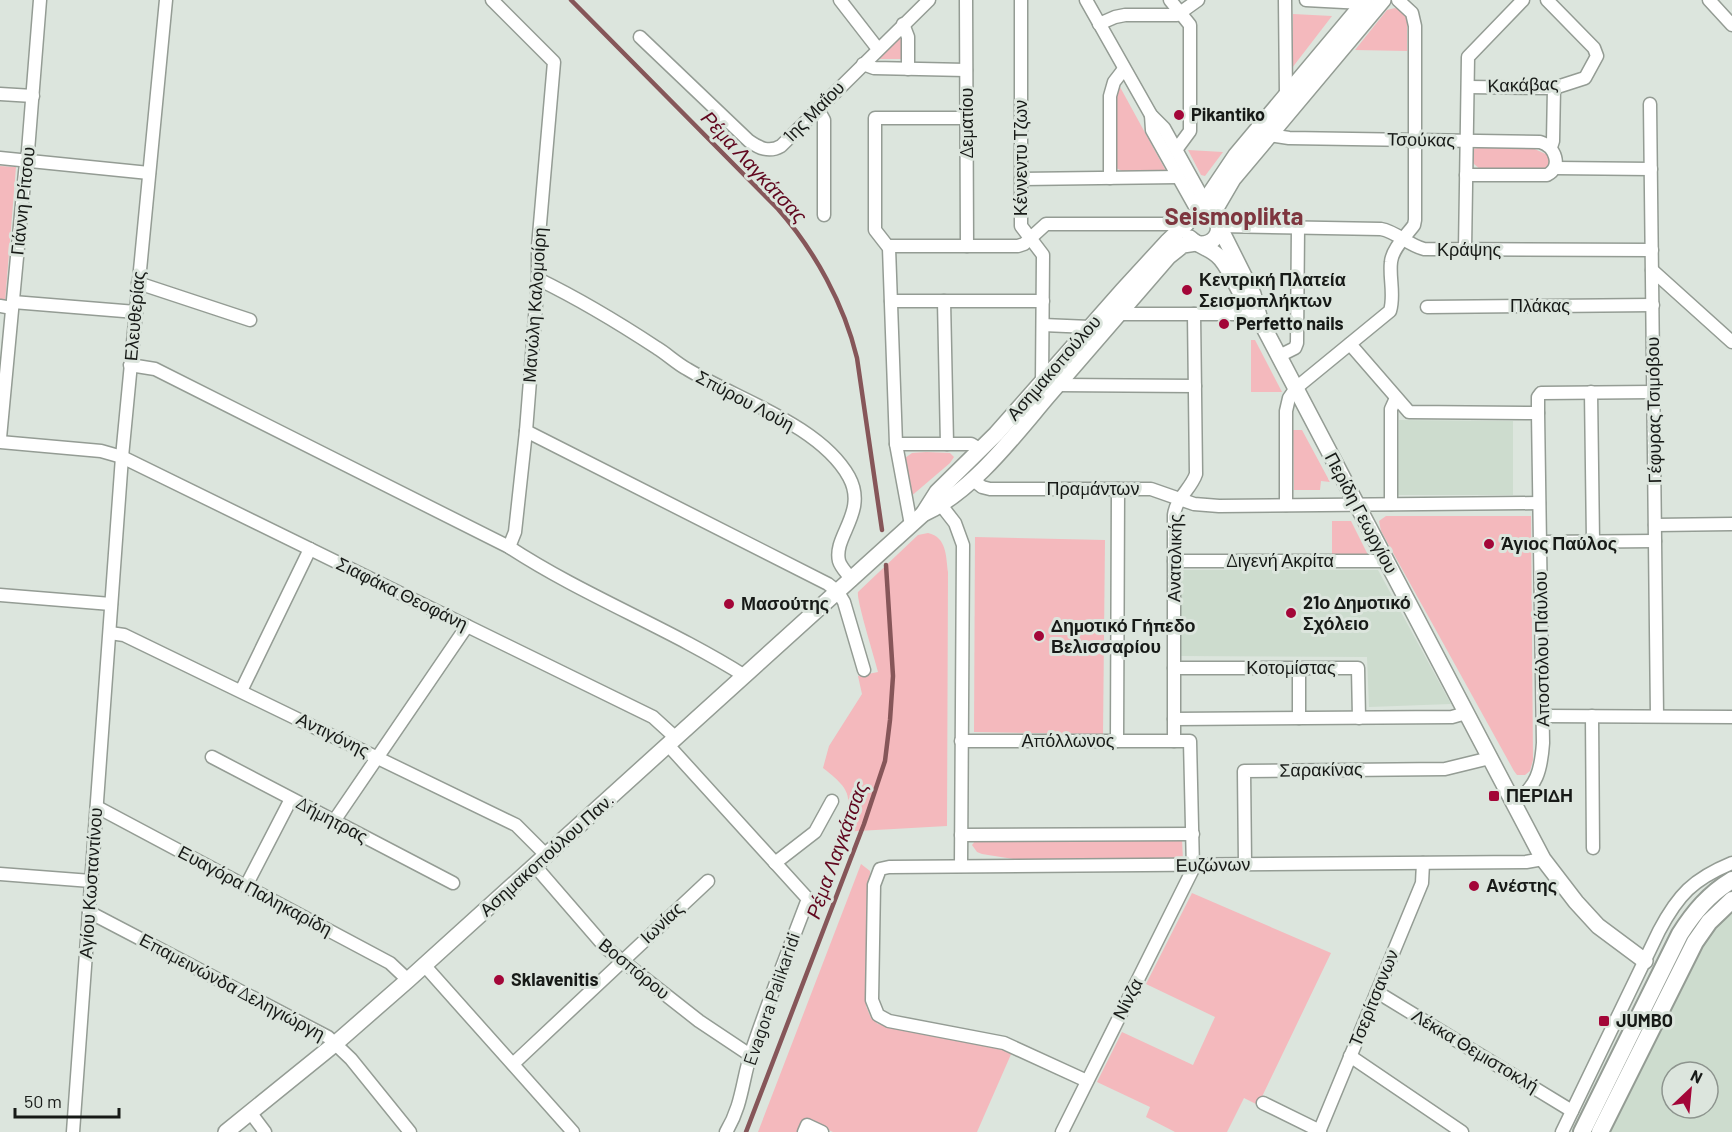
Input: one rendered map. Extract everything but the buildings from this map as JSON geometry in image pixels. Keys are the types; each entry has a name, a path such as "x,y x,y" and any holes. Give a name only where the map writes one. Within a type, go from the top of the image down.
{"main road":[{"path":"1582,1132 1680,934 1708,898 1732,880"},
{"path":"1599,1132 1695,942 1709,922 1732,900"}],"street":[{"name":"Γιάννη Ρίτσου","path":"0,440 8,305 27,161 40,0"},
{"name":"Ελευθερίας","path":"110,633 130,365 166,0"},
{"name":"Μανώλη Καλομοίρη","path":"492,0 554,62 538,247 538,279 526,431 514,532 509,547"},
{"path":"840,0 878,49"},
{"name":"1ης Μαΐου","path":"640,37 757,146 769,150 777,148 929,0"},
{"name":"Δεματίου","path":"966,0 967,246"},
{"name":"Κέννεντυ Τζων","path":"1021,0 1021,226 1043,255 1042,381"},
{"path":"1086,0 1151,115 1161,124 1176,150 1212,250 1221,259 1257,317"},
{"path":"1170,0 1190,25 1190,131 1176,150"},
{"path":"1099,24 1125,15 1180,13 1198,0"},
{"path":"1285,0 1286,95"},
{"path":"1306,0 1365,2"},
{"path":"1203,225 1233,179 1383,0"},
{"path":"1286,505 1286,411 1289,398 1296,388 1390,311 1392,304 1391,261 1394,252 1415,220 1415,21 1409,9 1398,0"},
{"path":"1465,250 1468,57 1523,0"},
{"name":"Κακάβας","path":"1468,87 1554,88 1585,78 1597,56 1594,48 1547,0"},
{"path":"1709,0 1732,25"},
{"path":"1203,225 1230,162 1365,2"},
{"path":"903,24 908,37 908,69"},
{"path":"863,64 870,68 966,70"},
{"path":"1110,178 1110,96 1114,82 1124,69"},
{"path":"1554,88 1551,147 1554,153 1555,168"},
{"path":"0,94 33,96"},
{"name":"Γέφυρας Τσιμόβου","path":"1650,104 1657,717"},
{"path":"818,109 824,120 824,215"},
{"path":"1151,115 1152,130 1203,225"},
{"path":"917,520 896,444 888,246 878,236 876,230 875,118 967,117"},
{"name":"Τσούκας","path":"1269,135 1289,138 1540,142 1551,147"},
{"path":"0,159 149,173"},
{"name":"Τσούκας","path":"1466,175 1540,175 1551,173 1555,168 1651,169"},
{"path":"1021,179 1178,177"},
{"name":"Κράψης","path":"888,246 1017,246 1046,224 1176,224 1381,229 1392,232 1416,247 1424,249 1652,250"},
{"name":"Ασημακοπούλου","path":"917,520 942,505 972,479 1007,443 1171,254 1185,244 1203,225"},
{"name":"Ασημακοπούλου","path":"917,520 937,492 981,450 1167,242 1203,225"},
{"name":"Περίδη Γεωργίου","path":"1203,225 1253,294 1257,317 1543,859 1598,926 1646,961"},
{"path":"1279,356 1294,348 1298,343 1298,227"},
{"path":"1652,270 1732,342"},
{"name":"Σπύρου Λούη","path":"538,279 631,331 689,370 782,418 803,432 831,456 843,468 853,490 854,509 839,558 841,564 857,575"},
{"path":"138,283 250,320"},
{"path":"891,301 1043,301"},
{"path":"944,301 947,444"},
{"path":"8,305 136,312"},
{"name":"Πλάκας","path":"1427,307 1653,305"},
{"path":"1119,314 1257,317"},
{"name":"Ανατολικής","path":"1174,741 1174,515 1179,499 1196,474 1194,314"},
{"path":"1043,325 1090,327"},
{"path":"1350,344 1409,412 1538,414 1538,397 1541,393 1653,392"},
{"path":"130,365 155,369 509,547 545,569 708,653 745,676"},
{"path":"1058,385 1195,386"},
{"path":"1591,392 1593,541"},
{"path":"1391,504 1391,409 1396,398"},
{"name":"Αποστόλου Πάυλου","path":"1514,803 1529,791 1540,770 1543,743 1538,414"},
{"path":"526,431 820,579 838,592 846,607 864,670"},
{"name":"Σιαφάκα Θεοφάνη","path":"0,440 100,451 122,457 653,717 808,899"},
{"path":"896,444 971,444 981,450"},
{"name":"Πραμάντων","path":"972,479 982,487 990,489 1156,489 1179,499 1219,507 1539,503"},
{"path":"1118,489 1118,741"},
{"path":"942,505 955,524 963,545 961,866"},
{"name":"Ασημακοπούλου Παν.","path":"226,1132 336,1043 425,966 917,520"},
{"path":"1655,525 1732,524"},
{"path":"1540,542 1655,541"},
{"path":"241,691 310,549"},
{"name":"Διγενή Ακρίτα","path":"1174,561 1387,561"},
{"path":"0,595 111,604"},
{"path":"334,821 467,626"},
{"name":"Αντιγόνης","path":"110,633 124,635 516,825 547,856"},
{"name":"Αγίου Κωσταντίνου","path":"73,1132 110,633"},
{"name":"Κοτομίστας","path":"1174,668 1358,668 1359,718"},
{"path":"1299,668 1299,718"},
{"path":"1174,719 1452,717 1467,713"},
{"path":"1543,716 1732,717"},
{"path":"1592,716 1593,848"},
{"name":"Απόλλωνος","path":"961,741 1174,741"},
{"path":"1174,741 1190,741 1193,865"},
{"name":"Δήμητρας","path":"212,757 453,883"},
{"name":"Σαρακίνας","path":"1245,864 1244,771 1445,769 1490,758"},
{"path":"246,886 291,799"},
{"path":"776,863 815,832 832,801"},
{"name":"Ευαγόρα Παληκαρίδη","path":"97,807 390,963 408,980"},
{"path":"961,835 1193,834"},
{"name":"Ευζώνων","path":"1087,1081 1004,1043 889,1020 878,1015 872,1000 874,885 878,871 883,868 961,866 1526,862 1543,859"},
{"name":"Τσερίτσανων","path":"1320,1131 1422,883 1424,863"},
{"path":"1562,1132 1667,916 1680,896 1707,876 1732,864"},
{"name":"Νίνζα","path":"1062,1132 1193,865"},
{"name":"Βοσπόρου","path":"535,866 594,936 622,962 699,1021 750,1055"},
{"path":"0,874 91,881"},
{"name":"Ιωνίας","path":"513,1064 708,881"},
{"name":"Evagora Palikaridi","path":"726,1132 740,1103 750,1055 808,899"},
{"name":"Επαμεινώνδα Δεληγιώργη","path":"89,912 336,1043 410,1132"},
{"path":"425,966 573,1132"},
{"name":"Λέκκα Θεμιστοκλή","path":"1377,992 1572,1111"},
{"path":"1350,1056 1462,1132"},
{"path":"1263,1103 1320,1131"},
{"path":"250,1112 266,1132"},
{"path":"806,1129 822,1132"}],"shaded area":[{"path":"1395,8 1407,16 1407,51 1355,50 1387,10"},
{"path":"1293,14 1332,16 1292,68"},
{"path":"899,35 904,39 903,57 901,59 878,59"},
{"path":"1120,87 1166,171 1122,171 1114,167 1114,94"},
{"path":"1530,147 1548,155 1550,164 1548,169 1481,170 1470,158 1473,149"},
{"path":"1188,150 1223,152 1205,176 1201,175"},
{"path":"0,166 16,167 5,302 0,301"},
{"path":"1251,340 1255,340 1282,392 1251,392"},
{"path":"1399,420 1513,421 1513,495 1398,495"},
{"path":"1293,430 1302,430 1330,482 1321,481 1320,490 1294,490"},
{"path":"912,453 950,453 954,457 909,498 905,458"},
{"path":"1386,516 1531,516 1533,760 1530,771 1525,775 1517,775 1514,771 1381,531 1379,521"},
{"path":"1332,521 1351,521 1369,557 1332,557"},
{"path":"928,533 934,535 942,543 948,572 947,826 840,832 847,811 848,796 840,783 823,768 829,746 862,694 858,676 878,672 858,592 918,535"},
{"name":"Δημοτικό Γήπεδο Βελισσαρίου","path":"975,537 1105,540 1103,734 974,732"},
{"name":"21ο Δημοτικό Σχόλειο","path":"1181,570 1378,570 1451,704 1369,707 1367,657 1180,656"},
{"path":"1182,839 1183,860 1025,861 982,854 977,852 972,845 976,840"},
{"path":"861,864 870,871 866,1006 871,1018 878,1024 1003,1048 1012,1052 977,1132 833,1132 804,1119 799,1132 758,1132"},
{"path":"1192,893 1331,953 1258,1105 1244,1098 1227,1132 1175,1132 1146,1117 1150,1107 1097,1082 1122,1032 1193,1065 1215,1017 1146,984"},
{"path":"1732,914 1732,1132 1609,1132 1643,1059 1697,951"}],"waterway":[{"name":"Ρέμα Λαγκάτσας","path":"571,0 778,209 816,260 836,298 857,358 882,530"},
{"name":"Ρέμα Λαγκάτσας","path":"746,1132 864,824 885,761 893,676 886,565"}],"place":[{"name":"Pikantiko","path":"1179,115"},
{"name":"Κεντρική Πλατεία Σεισμοπλήκτων","path":"1187,290"},
{"name":"Perfetto nails","path":"1224,324"},
{"name":"Άγιος Παύλος","path":"1489,544"},
{"name":"Μασούτης","path":"729,604"},
{"name":"21ο Δημοτικό Σχόλειο","path":"1291,613"},
{"name":"Δημοτικό Γήπεδο Βελισσαρίου","path":"1039,636"},
{"name":"ΠΕΡΙΔΗ","path":"1494,796"},
{"name":"Ανέστης","path":"1474,886"},
{"name":"Sklavenitis","path":"499,980"},
{"name":"JUMBO","path":"1604,1021"}],"district":[{"name":"Seismoplikta","path":"1234,217"}]}
